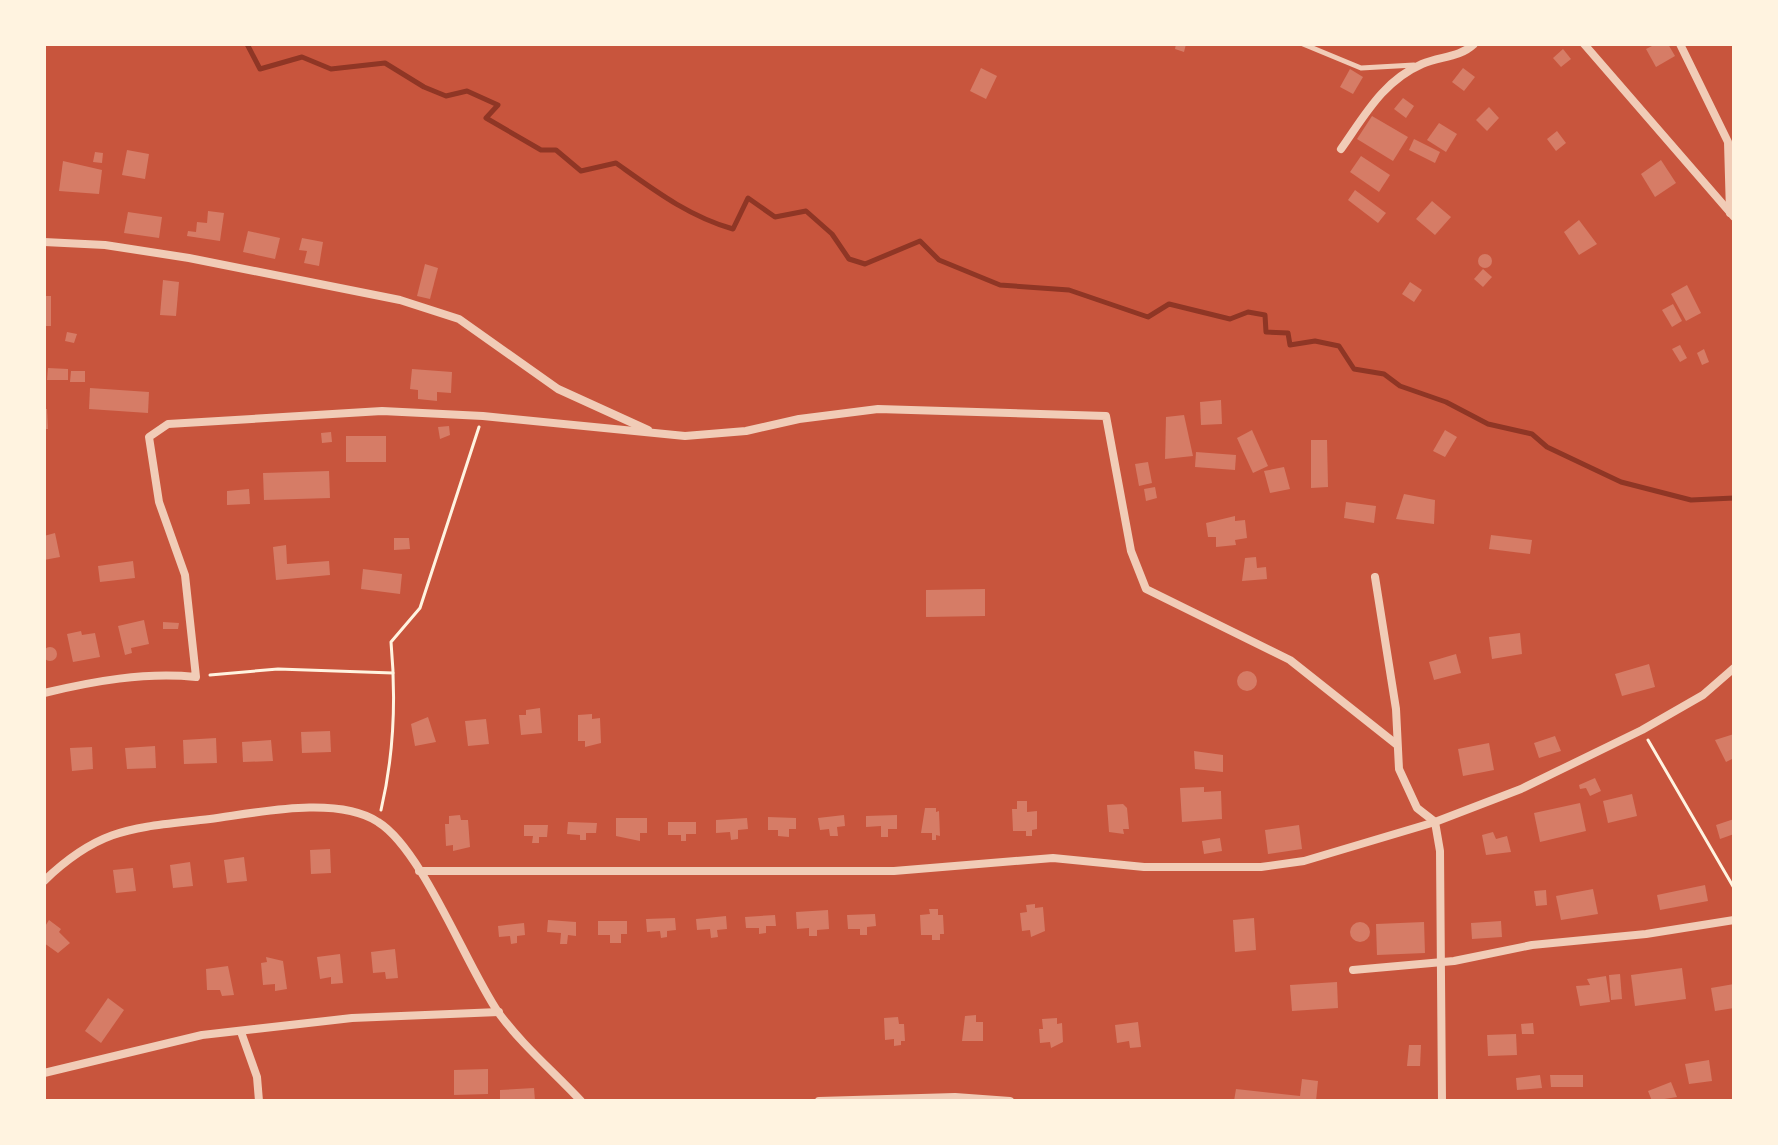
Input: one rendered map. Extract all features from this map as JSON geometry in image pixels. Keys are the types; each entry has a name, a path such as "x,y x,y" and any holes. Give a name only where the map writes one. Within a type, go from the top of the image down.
{"street":[{"path":"1341,149 1384,88 1422,64 1464,53 1474,44"},
{"path":"1584,44 1732,215"},
{"path":"1680,44 1728,142 1732,215"},
{"path":"44,242 105,245 189,258 400,300 459,319 558,389 656,434"},
{"path":"44,693 88,683 162,674 196,677 185,575 159,502 149,437 168,424 382,411 483,416 685,436 746,431 799,419 878,409 1106,416 1131,551 1146,589 1290,660 1396,744"},
{"path":"1375,577 1396,709 1396,744 1408,794 1417,808 1435,822 1443,887 1442,1101"},
{"path":"419,871 894,871 1053,858 1144,867 1261,867 1304,861 1435,822 1521,789 1642,730 1703,695 1734,668"},
{"path":"44,881 98,838 139,827 311,809 348,812 378,821 399,841 419,871 499,1012 581,1101"},
{"path":"1353,970 1443,962 1532,945 1646,934 1734,920"},
{"path":"44,1073 202,1035 352,1018 499,1012"},
{"path":"241,1032 257,1077 259,1101"},
{"path":"819,1101 955,1097 1010,1101"}],"lane":[{"path":"1303,44 1361,68 1422,64"}],"path":[{"path":"378,821 389,776 393,673 391,642 420,608 483,416"},
{"path":"196,677 278,669 393,673"},
{"path":"1642,730 1734,888"}],"building":[{"path":"1176,44 1186,44 1184,52 1175,49"},
{"path":"1656,44 1668,44 1675,56 1656,67 1646,49"},
{"path":"1563,49 1571,59 1561,67 1553,58"},
{"path":"981,68 997,76 986,99 970,91"},
{"path":"1463,68 1475,77 1464,91 1452,82"},
{"path":"1350,69 1363,77 1353,94 1340,87"},
{"path":"1403,98 1414,106 1406,118 1394,109"},
{"path":"1489,107 1499,118 1487,131 1476,120"},
{"path":"1372,116 1408,137 1393,161 1357,139"},
{"path":"1439,123 1457,134 1446,152 1427,140"},
{"path":"1557,131 1566,143 1556,151 1547,139"},
{"path":"1414,139 1440,152 1435,163 1409,150"},
{"path":"127,150 149,154 145,179 122,175"},
{"path":"95,152 103,153 102,163 93,162"},
{"path":"1361,156 1390,175 1379,192 1350,172"},
{"path":"1661,160 1676,183 1655,197 1641,174"},
{"path":"63,161 102,170 99,194 59,191"},
{"path":"1355,190 1386,213 1378,223 1348,200"},
{"path":"1432,201 1451,217 1435,235 1416,219"},
{"path":"208,211 224,213 220,241 187,236 188,231 196,232 197,222 207,223"},
{"path":"128,212 162,217 159,238 124,233"},
{"path":"1579,220 1597,244 1579,255 1564,232"},
{"path":"248,231 280,238 275,259 243,252"},
{"path":"302,238 323,242 319,266 304,263 307,251 299,250"},
{"path":"1485,254 1492,261 1485,268 1478,261"},
{"path":"425,264 438,268 430,299 417,296"},
{"path":"1483,269 1492,277 1483,287 1474,279"},
{"path":"163,280 179,282 176,316 160,315"},
{"path":"1410,282 1422,290 1414,302 1402,294"},
{"path":"1687,285 1701,313 1686,321 1671,294"},
{"path":"44,296 51,296 51,326 44,326"},
{"path":"1673,304 1682,321 1672,327 1662,310"},
{"path":"67,332 77,334 74,343 65,341"},
{"path":"1680,345 1687,358 1680,362 1672,349"},
{"path":"1704,349 1709,362 1702,365 1697,353"},
{"path":"48,368 68,369 68,380 47,380"},
{"path":"412,369 452,372 451,393 437,392 437,401 418,399 418,390 410,389"},
{"path":"71,371 85,371 85,382 70,382"},
{"path":"90,388 149,392 148,413 89,409"},
{"path":"1221,400 1222,424 1201,425 1200,402"},
{"path":"44,409 47,409 48,429 44,429"},
{"path":"1184,415 1193,456 1165,459 1166,417"},
{"path":"449,426 450,435 440,439 438,427"},
{"path":"1252,430 1268,466 1253,473 1237,438"},
{"path":"1445,430 1457,437 1445,457 1433,451"},
{"path":"331,432 332,442 322,443 321,433"},
{"path":"346,436 386,436 386,462 346,462"},
{"path":"1311,440 1327,440 1328,487 1311,488"},
{"path":"1196,452 1236,455 1235,470 1195,467"},
{"path":"1148,462 1152,483 1139,486 1135,464"},
{"path":"1284,467 1290,489 1270,493 1264,471"},
{"path":"329,471 330,498 264,500 263,473"},
{"path":"1155,487 1157,498 1146,501 1144,489"},
{"path":"249,489 250,504 227,505 227,491"},
{"path":"1404,494 1435,500 1434,524 1396,519"},
{"path":"1346,502 1376,506 1374,523 1344,518"},
{"path":"1235,516 1235,521 1245,520 1247,538 1235,540 1236,545 1216,547 1216,537 1208,537 1206,523"},
{"path":"55,533 60,557 44,560 44,536"},
{"path":"1491,535 1532,540 1530,554 1489,549"},
{"path":"394,538 409,538 410,549 394,550"},
{"path":"286,545 287,564 329,561 330,575 276,580 273,547"},
{"path":"1256,557 1257,568 1266,567 1267,579 1242,581 1245,558"},
{"path":"133,561 135,578 100,582 98,566"},
{"path":"363,569 402,574 400,594 361,589"},
{"path":"985,589 985,616 926,617 926,590"},
{"path":"144,620 149,644 131,648 132,653 125,655 118,626"},
{"path":"163,622 179,623 178,629 163,629"},
{"path":"81,631 82,635 95,633 100,657 73,662 67,634"},
{"path":"1520,633 1522,654 1492,659 1489,637"},
{"path":"50,647 57,654 50,661 43,654"},
{"path":"1456,654 1461,673 1434,680 1429,662"},
{"path":"1649,664 1655,687 1622,696 1615,674"},
{"path":"1247,671 1254,674 1257,681 1254,688 1247,691 1240,688 1237,681 1240,674"},
{"path":"540,708 542,733 521,735 519,715 526,715 526,710"},
{"path":"592,714 592,719 600,718 601,743 585,747 585,741 578,741 578,715"},
{"path":"428,717 436,742 415,746 411,724"},
{"path":"486,719 489,744 468,746 465,721"},
{"path":"330,731 331,752 302,753 301,732"},
{"path":"1734,734 1734,758 1726,762 1715,740"},
{"path":"1555,736 1561,751 1539,758 1534,743"},
{"path":"216,738 217,763 184,764 183,740"},
{"path":"271,740 273,761 243,762 242,742"},
{"path":"1489,743 1494,770 1463,776 1458,749"},
{"path":"155,746 156,768 127,769 125,748"},
{"path":"92,747 93,769 72,771 70,748"},
{"path":"1194,751 1223,755 1223,772 1195,769"},
{"path":"1595,778 1601,791 1590,796 1586,788 1580,789 1579,785"},
{"path":"1204,787 1204,792 1221,791 1222,819 1182,822 1180,788"},
{"path":"1632,794 1637,816 1608,823 1603,801"},
{"path":"1017,801 1027,801 1027,812 1037,811 1037,829 1032,830 1032,836 1026,836 1026,831 1013,831 1012,809 1017,809"},
{"path":"1580,803 1586,831 1540,842 1534,813"},
{"path":"1123,804 1127,808 1129,829 1123,829 1124,834 1109,832 1107,805"},
{"path":"925,808 939,811 940,836 936,835 936,840 932,840 932,833 921,833"},
{"path":"460,815 461,820 468,820 470,847 453,851 453,845 446,846 445,824 449,824 449,816"},
{"path":"844,815 845,826 837,827 838,836 830,836 829,829 820,830 818,818"},
{"path":"897,815 897,829 888,829 888,837 881,837 881,826 866,827 866,816"},
{"path":"768,817 796,818 796,829 789,829 789,837 778,836 778,830 768,830"},
{"path":"616,818 647,818 647,833 640,833 640,841 616,836"},
{"path":"747,818 748,829 738,830 738,839 731,840 730,832 716,833 716,820"},
{"path":"1734,819 1734,834 1720,839 1716,825"},
{"path":"568,822 597,823 596,833 586,833 586,840 580,840 580,835 567,834"},
{"path":"668,822 696,822 696,834 686,834 686,841 681,841 681,835 668,835"},
{"path":"524,825 548,825 547,837 539,837 539,843 532,843 533,836 524,836"},
{"path":"1299,825 1302,849 1268,854 1265,830"},
{"path":"1493,832 1496,839 1507,836 1511,852 1486,855 1482,835"},
{"path":"1220,838 1222,851 1204,854 1202,841"},
{"path":"330,849 331,873 311,874 310,850"},
{"path":"244,857 247,881 227,883 224,860"},
{"path":"190,862 193,886 173,888 170,865"},
{"path":"133,868 136,891 116,893 113,870"},
{"path":"1705,885 1708,901 1660,910 1657,895"},
{"path":"1593,889 1598,914 1561,920 1556,896"},
{"path":"1546,890 1547,905 1536,906 1534,891"},
{"path":"1035,904 1035,908 1043,907 1045,931 1031,937 1030,930 1022,931 1020,913 1027,912 1026,905"},
{"path":"929,909 938,909 938,915 943,915 944,934 940,934 940,940 932,940 932,935 921,935 920,915 930,914"},
{"path":"828,910 829,929 817,930 817,936 809,936 809,928 797,929 796,912"},
{"path":"875,914 876,926 867,927 867,935 860,935 860,929 848,929 847,915"},
{"path":"775,915 776,926 766,926 766,933 759,934 759,928 746,928 745,917"},
{"path":"726,916 727,929 717,930 718,937 711,938 710,929 697,930 696,919"},
{"path":"675,918 676,930 667,931 667,937 661,938 660,931 647,932 646,919"},
{"path":"1254,918 1256,950 1235,952 1233,920"},
{"path":"49,920 61,929 59,932 70,943 58,953 44,943 44,928"},
{"path":"548,920 576,922 576,936 568,935 567,944 560,944 561,933 547,932"},
{"path":"598,921 627,921 627,934 621,934 621,943 610,943 610,935 598,935"},
{"path":"1501,921 1502,937 1472,939 1471,923"},
{"path":"1360,922 1367,925 1370,932 1367,939 1360,942 1353,939 1350,932 1353,925"},
{"path":"1424,922 1425,953 1377,955 1376,924"},
{"path":"524,923 525,935 517,936 517,943 511,944 510,936 499,937 498,926"},
{"path":"395,949 398,978 386,979 385,972 373,973 371,952"},
{"path":"340,954 343,983 331,984 331,977 320,979 317,957"},
{"path":"266,957 283,961 287,989 275,991 275,984 263,985 261,963 267,962"},
{"path":"228,966 234,995 222,996 220,990 207,990 206,969"},
{"path":"1682,968 1686,999 1635,1006 1631,975"},
{"path":"1620,974 1622,999 1611,1000 1609,975"},
{"path":"1606,976 1610,1002 1580,1006 1576,986 1590,985 1587,979"},
{"path":"1337,982 1338,1008 1292,1011 1290,985"},
{"path":"1734,984 1734,1008 1715,1011 1711,988"},
{"path":"108,998 124,1010 101,1043 85,1031"},
{"path":"976,1015 976,1022 983,1022 983,1041 962,1041 965,1016"},
{"path":"898,1017 899,1024 904,1024 905,1041 894,1046 894,1039 885,1040 884,1018"},
{"path":"1057,1018 1057,1024 1062,1023 1063,1042 1051,1048 1050,1042 1040,1043 1039,1029 1043,1029 1042,1019"},
{"path":"1138,1022 1141,1047 1130,1048 1129,1041 1117,1043 1115,1025"},
{"path":"1533,1023 1534,1034 1522,1034 1521,1024"},
{"path":"1516,1034 1517,1055 1488,1056 1487,1035"},
{"path":"1409,1045 1421,1045 1420,1066 1407,1066"},
{"path":"1709,1060 1712,1081 1689,1084 1685,1064"},
{"path":"488,1069 488,1094 454,1095 454,1070"},
{"path":"1540,1075 1542,1088 1517,1090 1516,1078"},
{"path":"1550,1075 1583,1075 1583,1087 1551,1087"},
{"path":"1302,1079 1318,1081 1316,1101 1234,1101 1236,1089 1300,1096"},
{"path":"1671,1082 1677,1097 1652,1101 1648,1091"},
{"path":"534,1088 535,1101 500,1101 500,1090"}],"waterway":[{"path":"247,44 260,69 302,57 331,69 385,63 424,87 446,96 467,91 498,105 486,118 541,150 556,150 581,171 616,163 686,210 733,229 748,198 775,217 806,211 832,234 849,259 865,264 920,241 939,260 1000,285 1069,290 1148,317 1169,304 1230,319 1248,312 1265,315 1266,332 1288,333 1290,345 1315,341 1339,346 1354,369 1384,374 1400,386 1446,402 1488,424 1532,434 1547,447 1621,482 1691,500 1734,498"}]}
